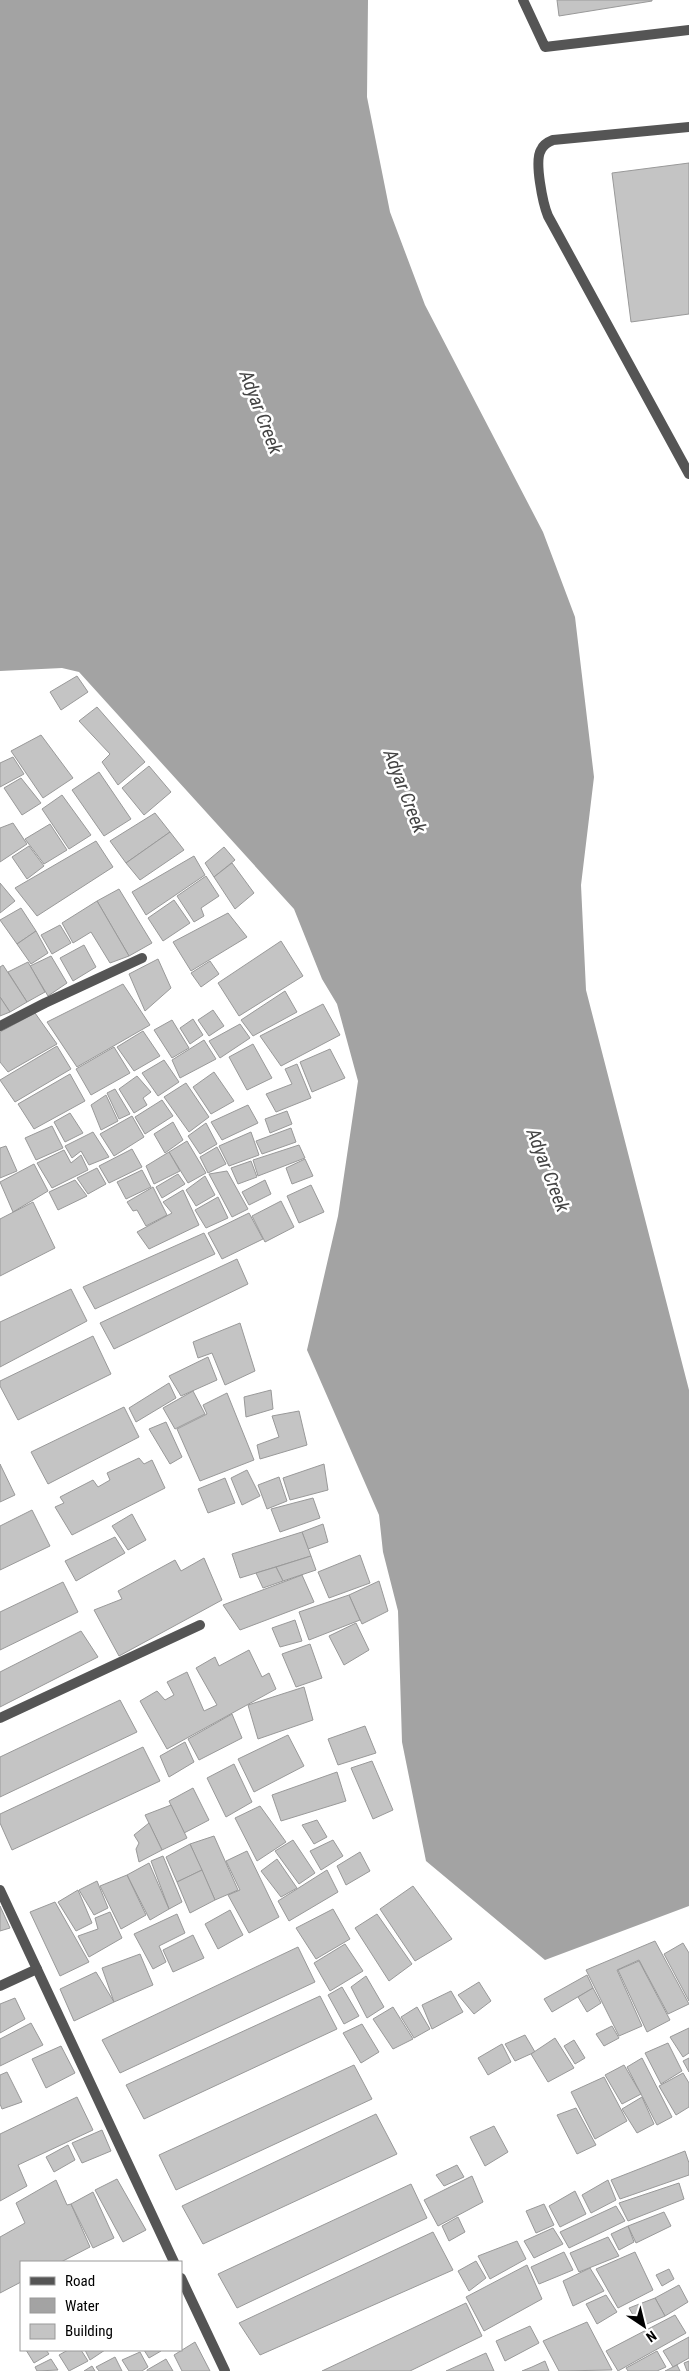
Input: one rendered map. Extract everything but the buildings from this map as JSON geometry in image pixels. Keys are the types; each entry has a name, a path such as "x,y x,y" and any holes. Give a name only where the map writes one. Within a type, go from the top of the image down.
{"street":[{"path":"523,0 545,46 689,30"},
{"path":"689,127 553,140 540,150 538,158 544,206 548,216 689,474"},
{"path":"0,1026 142,958"},
{"path":"0,1718 200,1626"},
{"path":"0,1890 174,2261"},
{"path":"0,1986 36,1970"},
{"path":"182,2280 225,2371"}],"water":[{"name":"Adyar Creek","path":"0,0 368,0 367,97 390,212 425,305 543,532 575,617 594,777 581,885 586,990 689,1390 689,1906 545,1960 426,1861 402,1742 398,1611 383,1552 379,1515 307,1350 338,1216 358,1081 337,1004 322,979 294,909 79,672 62,668 0,671"}]}
